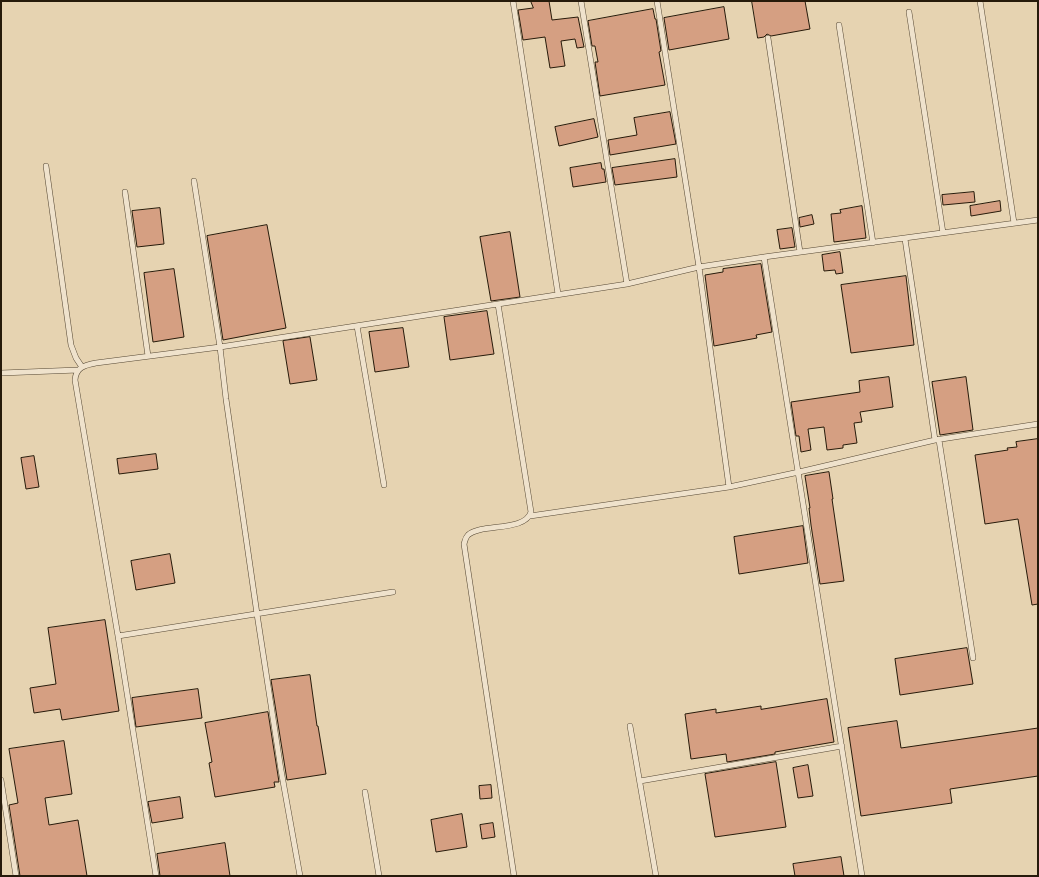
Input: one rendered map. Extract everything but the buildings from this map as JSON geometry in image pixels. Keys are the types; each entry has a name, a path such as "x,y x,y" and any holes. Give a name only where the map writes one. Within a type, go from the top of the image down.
{"lane":[{"path":"513,1 558,294"},
{"path":"581,1 627,284"},
{"path":"657,1 699,267 729,487"},
{"path":"980,1 1014,223"},
{"path":"908,12 943,233"},
{"path":"839,25 873,243"},
{"path":"768,38 800,252"},
{"path":"46,166 71,345 80,368 75,380 156,876"},
{"path":"194,180 220,347 257,614 281,770 300,876"},
{"path":"125,192 148,356"},
{"path":"1,373 80,368 96,363 220,347 627,284 699,267 1038,220"},
{"path":"905,239 973,658"},
{"path":"764,257 862,876"},
{"path":"498,304 531,506 530,516"},
{"path":"357,326 384,485"},
{"path":"514,876 464,544 466,538 472,532 521,523 530,516 729,487 937,440 1038,424"},
{"path":"118,636 393,592"},
{"path":"630,726 656,876"},
{"path":"640,781 842,746"},
{"path":"1,780 16,876"},
{"path":"365,792 379,876"}]}
